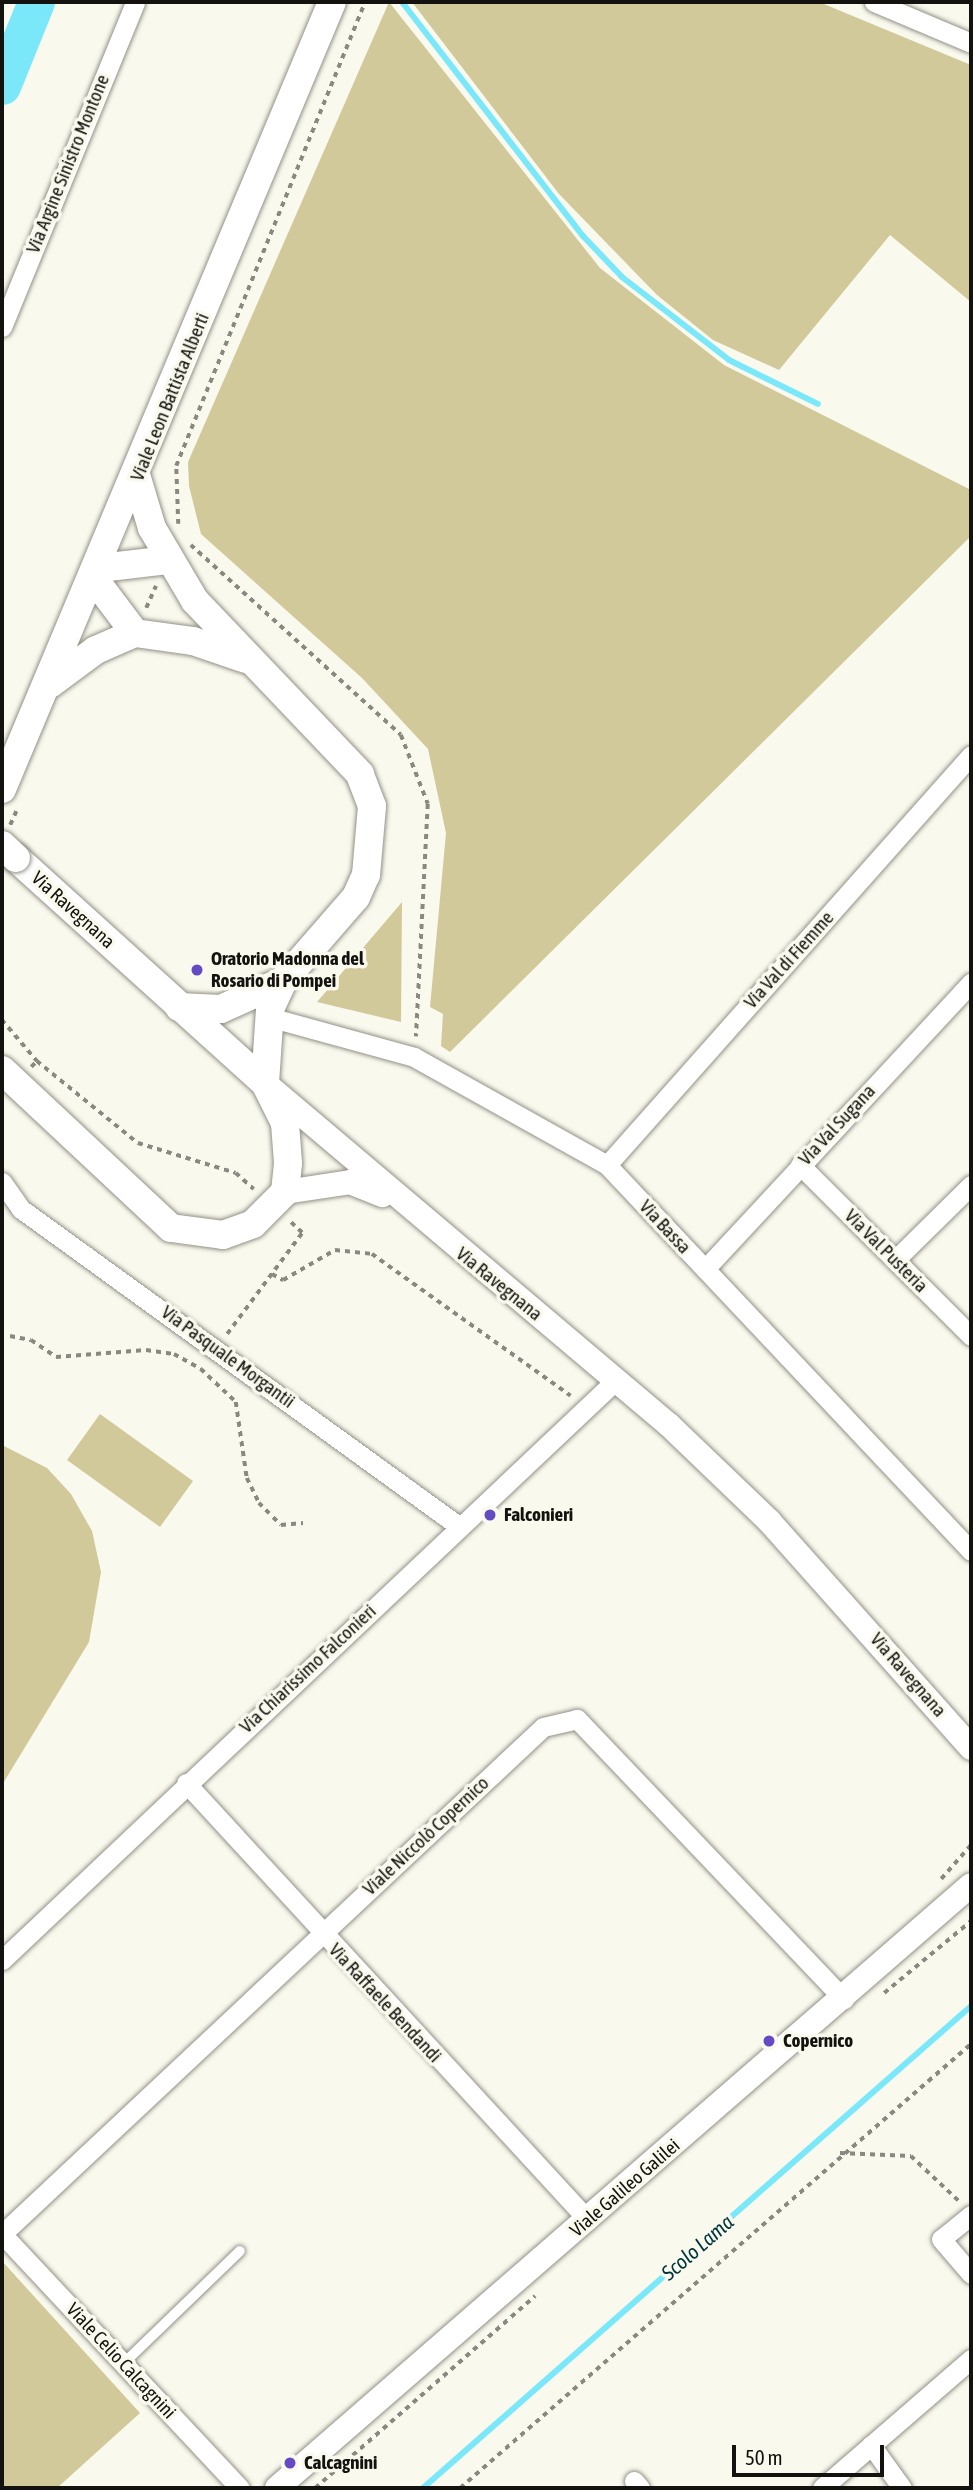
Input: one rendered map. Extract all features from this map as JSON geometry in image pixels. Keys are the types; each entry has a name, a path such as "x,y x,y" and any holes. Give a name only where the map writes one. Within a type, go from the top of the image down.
{"main road":[{"name":"Viale Leon Battista Alberti","path":"11,796 48,686 137,478 332,2"},
{"path":"8,1072 171,1228 195,1235 231,1233 286,1205 285,1123 265,1083 264,1031 283,981 356,897 373,839 372,806 340,747 246,659 162,572 137,478"},
{"path":"97,574 162,572"},
{"path":"97,574 137,627 246,659"},
{"path":"48,686 96,650 137,627"},
{"name":"Via Ravegnana","path":"8,846 179,1007 265,1083"},
{"path":"179,1007 220,1009 283,981"}],"street":[{"name":"Via Argine Sinistro Montone","path":"2,327 135,2"},
{"path":"874,2 971,43"},
{"name":"Via Val di Fiemme","path":"607,1165 971,755"},
{"name":"Via Val Sugana","path":"705,1269 971,982"},
{"name":"Via Bassa","path":"280,1020 414,1056 607,1165 971,1551"},
{"name":"Via Ravegnana","path":"265,1083 412,1212 616,1380 769,1521 971,1748"},
{"name":"Via Val Pusteria","path":"800,1166 971,1336"},
{"name":"Via Pasquale Morgantii","path":"2,1182 21,1209 460,1527"},
{"path":"286,1205 351,1182 412,1212"},
{"path":"895,1260 971,1185"},
{"name":"Via Chiarissimo Falconieri","path":"2,1960 186,1783 616,1380"},
{"name":"Viale Niccolò Copernico","path":"2,2234 543,1727 576,1719 844,1999"},
{"name":"Via Raffaele Bendandi","path":"186,1783 321,1935 588,2220"},
{"name":"Viale Galileo Galilei","path":"277,2488 844,1999 971,1885"},
{"path":"971,2215 941,2239 971,2273"},
{"name":"Viale Celio Calcagnini","path":"2,2234 240,2488"},
{"path":"822,2488 971,2359"},
{"path":"871,2445 902,2488"}],"lane":[{"path":"124,2363 240,2251"}],"path":[{"path":"365,2 176,466 174,499 180,534 401,736 428,804 414,1056"},
{"path":"137,627 162,572"},
{"path":"8,846 11,796"},
{"path":"2,1020 37,1061 138,1143 236,1173 256,1191"},
{"path":"8,1072 37,1061"},
{"path":"227,1334 302,1233 286,1205"},
{"path":"272,1274 283,1280 335,1250 372,1254 579,1400"},
{"path":"10,1336 31,1340 56,1357 146,1350 174,1354 201,1369 236,1402 247,1478 259,1503 281,1525 303,1524"},
{"path":"460,2488 840,2154 971,2044"},
{"path":"840,2154 911,2156 971,2205"}],"shaded area":[{"path":"389,2 600,268 724,365 971,490 971,536 450,1052 441,1046 443,1014 430,1007 446,833 428,749 362,678 201,534 189,486 188,462"},
{"path":"412,2 819,2 971,65 971,302 890,235 779,370 713,340 657,295 559,194"},
{"path":"402,902 401,1022 317,1002"},
{"path":"100,1414 193,1481 160,1527 67,1460"},
{"path":"2,1445 47,1468 71,1494 92,1531 101,1572 89,1642 2,1785"},
{"path":"2,2261 140,2413 57,2488 2,2488"}],"waterway":[{"path":"2,86 36,2"},
{"path":"402,2 583,236 622,277 729,360 818,404"},
{"name":"Scolo Lama","path":"423,2488 971,2006"}],"place":[{"name":"Oratorio Madonna del Rosario di Pompei","path":"197,970"},
{"name":"Falconieri","path":"490,1515"},
{"name":"Copernico","path":"769,2041"},
{"name":"Calcagnini","path":"290,2463"}]}
